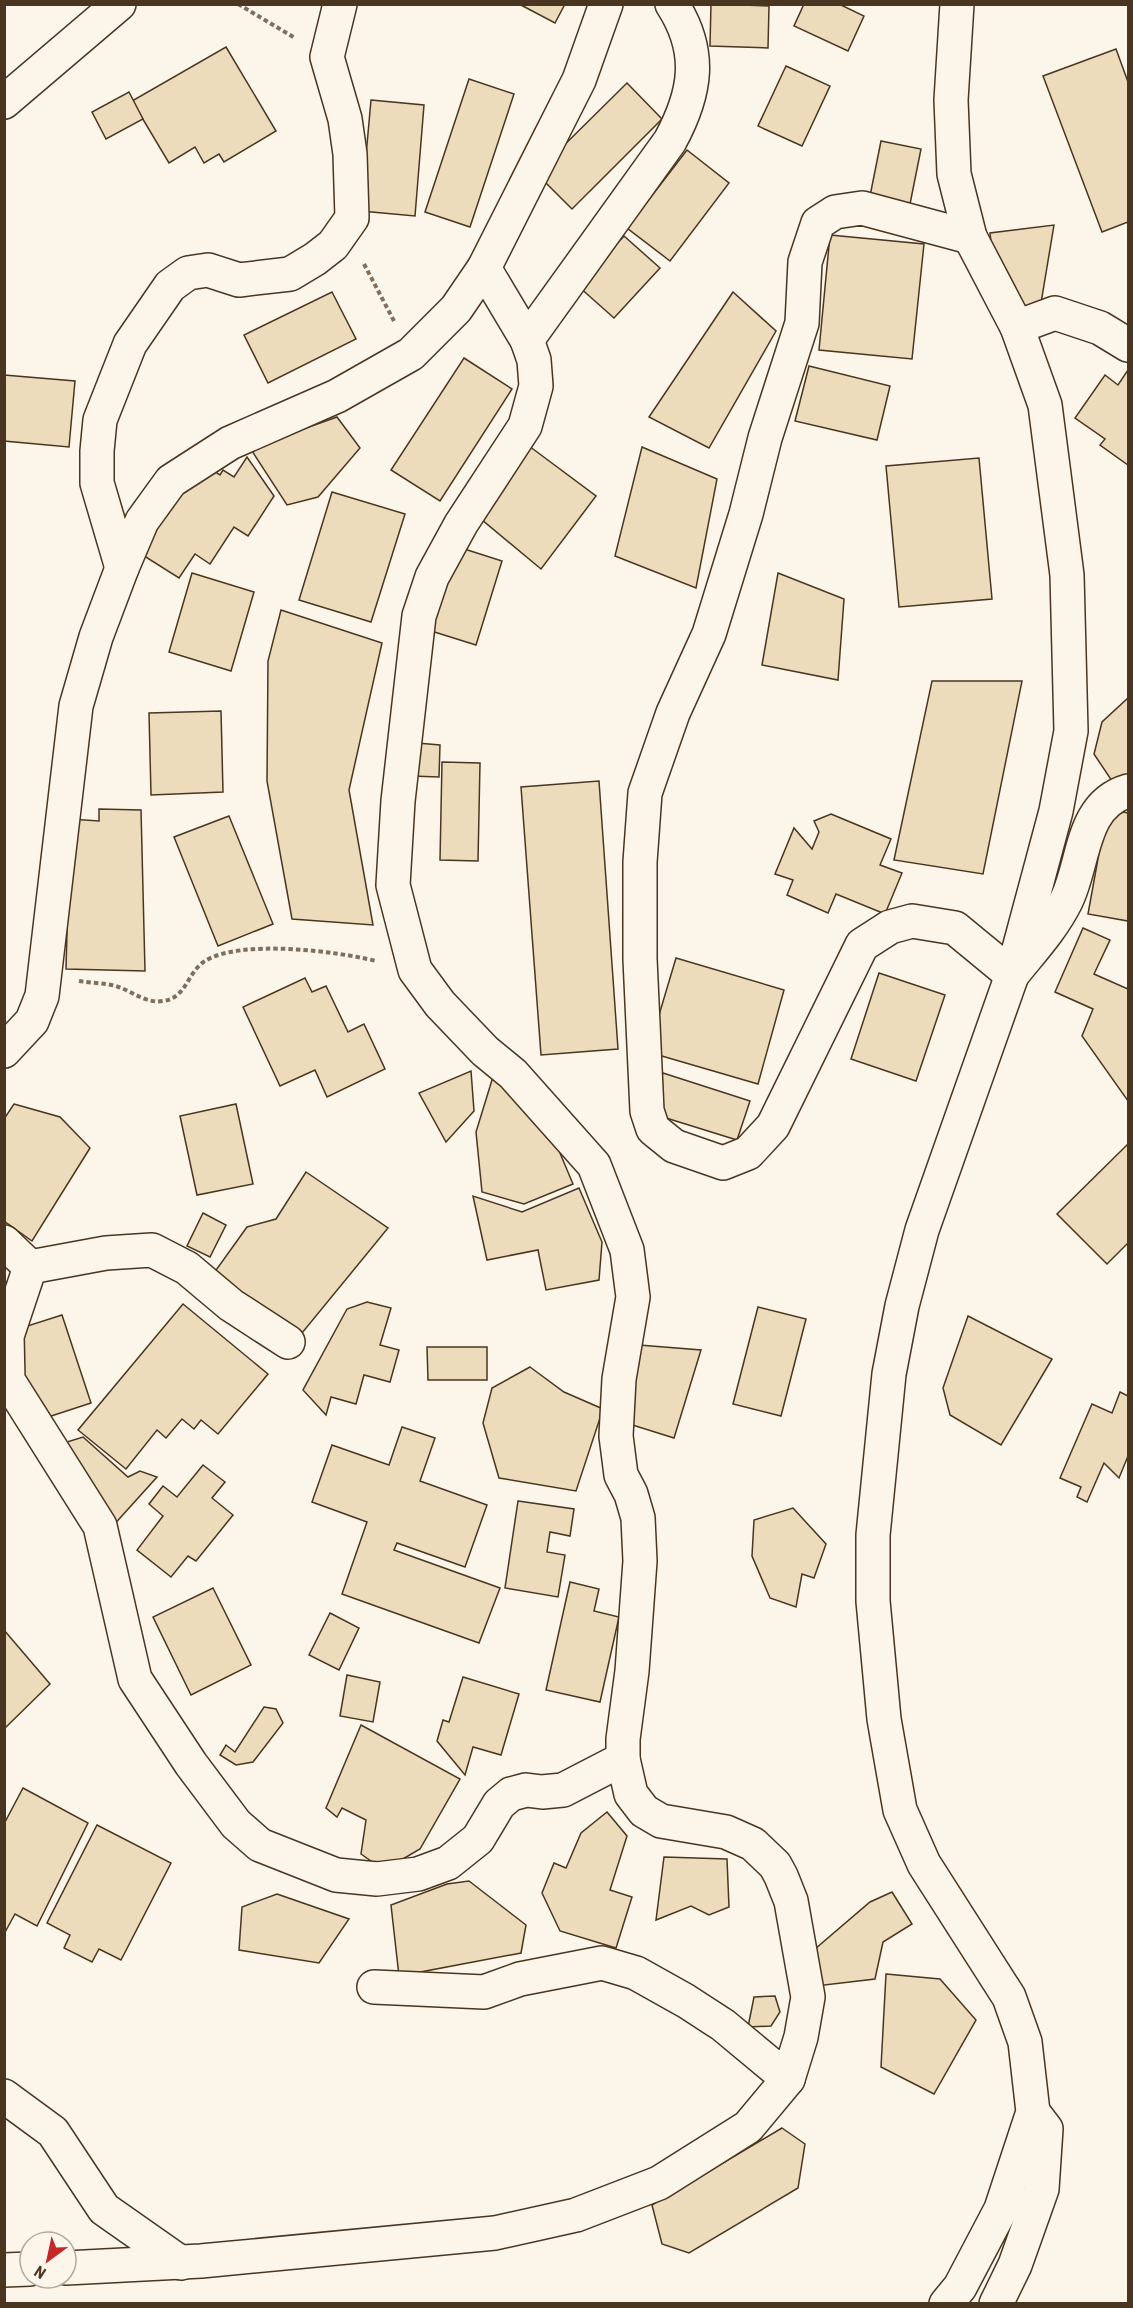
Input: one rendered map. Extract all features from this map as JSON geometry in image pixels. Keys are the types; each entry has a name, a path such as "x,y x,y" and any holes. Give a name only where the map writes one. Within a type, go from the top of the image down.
{"street":[{"path":"4,102 119,4"},
{"path":"122,567 97,483 97,451 100,420 130,344 170,286 188,273 208,270 239,280 290,274 333,245 352,218 351,154 345,119 327,57 340,4"},
{"path":"4,1051 33,1021 46,977 57,853 76,706 96,638 142,521 171,480 230,443 337,396 411,354 456,309 484,268 579,80 606,4"},
{"path":"527,340 670,141 686,112 691,89 692,52 672,4"},
{"path":"946,2304 960,2287 1001,2209 1033,2112 1025,2042 1009,1997 924,1864 900,1810 884,1719 873,1601 873,1535 889,1374 902,1305 922,1230 1012,975 1056,811 1071,731 1067,575 1044,405 1017,327 970,237 954,174 951,100 957,4"},
{"path":"970,237 862,208 835,212 818,223 811,239 805,262 802,323 765,438 746,514 709,634 673,713 645,793 640,862 640,959 644,1079 647,1111 653,1129 674,1146 723,1163 748,1153 773,1126 862,945 890,927 912,921 955,928 1012,975"},
{"path":"78,2267 180,2263 495,2233 576,2215 659,2183 748,2127 788,2079 801,2037 808,1997 793,1910 775,1865 753,1844 726,1832 661,1821 644,1811 631,1794 623,1759 640,1561 638,1518 631,1494 621,1475 616,1436 619,1379 633,1297 627,1250 594,1165 513,1074 485,1052 440,1004 415,970 393,885 398,801 419,616 432,577 461,524 501,467 525,426 536,386 534,360 527,340 484,268"},
{"path":"1017,327 1055,313 1100,328 1128,345"},
{"path":"1012,975 1052,926 1067,899 1094,815 1115,794 1128,790"},
{"path":"4,1242 30,1267"},
{"path":"30,1267 106,1253 152,1250 187,1268 231,1305 288,1342"},
{"path":"30,1267 8,1336 8,1380 100,1527 135,1679 191,1764 229,1815 260,1845 336,1875 377,1879 418,1874 448,1863 478,1839 500,1804 512,1794 526,1790 542,1792 563,1790 623,1759"},
{"path":"374,1987 484,1992 520,1979 602,1963 636,1973 686,2001 723,2025 788,2079"},
{"path":"4,2096 53,2132 104,2209 180,2263"},
{"path":"996,2304 1015,2265 1042,2189 1046,2129 1033,2112"}],"path":[{"path":"238,4 327,57"},
{"path":"352,218 354,235 362,260 411,354"},
{"path":"46,977 116,986 141,998 162,1001 178,996 202,963 220,953 246,950 336,951 415,970"}],"building":[{"path":"519,4 565,4 555,23"},
{"path":"711,4 769,6 768,48 710,46"},
{"path":"804,4 839,4 864,16 848,51 794,26"},
{"path":"226,47 276,131 224,162 219,154 204,163 195,147 169,163 132,101"},
{"path":"1116,49 1128,82 1128,222 1102,232 1043,76"},
{"path":"786,66 830,86 802,146 758,126"},
{"path":"469,79 514,94 470,227 425,212"},
{"path":"627,83 662,119 572,209 536,173"},
{"path":"129,92 143,119 106,139 92,112"},
{"path":"371,100 424,105 415,216 361,211"},
{"path":"881,141 921,149 910,204 870,196"},
{"path":"687,150 729,183 670,261 627,228"},
{"path":"1054,225 1040,309 1025,310 992,251 990,233"},
{"path":"830,235 924,244 912,359 819,350"},
{"path":"624,236 660,268 614,318 578,286"},
{"path":"332,292 356,339 268,383 244,335"},
{"path":"733,292 776,331 709,448 649,417"},
{"path":"464,358 512,389 440,501 391,470"},
{"path":"809,366 890,386 877,440 795,421"},
{"path":"1128,370 1128,465 1100,445 1105,439 1075,418 1105,375 1118,385"},
{"path":"4,375 75,381 69,447 4,441"},
{"path":"337,417 360,448 318,497 287,505 250,448"},
{"path":"529,446 596,496 541,569 481,519"},
{"path":"642,447 717,479 696,588 615,556"},
{"path":"247,457 274,496 248,536 234,527 210,564 195,554 179,578 141,554 200,462 220,475 223,470 234,477"},
{"path":"979,458 992,599 899,607 886,466"},
{"path":"332,492 405,514 371,622 299,600"},
{"path":"455,546 502,561 476,645 428,630"},
{"path":"192,573 254,592 231,671 169,652"},
{"path":"778,573 844,599 838,680 762,665"},
{"path":"281,610 382,643 349,790 373,925 292,919 267,781 268,661"},
{"path":"932,681 1022,681 983,874 894,860"},
{"path":"1128,698 1128,782 1114,784 1094,754 1102,722"},
{"path":"221,711 223,792 151,795 149,713"},
{"path":"417,743 440,745 439,777 412,776"},
{"path":"442,762 480,763 478,861 440,860"},
{"path":"599,781 618,1049 541,1055 521,787"},
{"path":"99,809 141,810 145,971 66,969 70,819 99,821"},
{"path":"1107,809 1128,813 1128,921 1088,914"},
{"path":"831,814 891,839 880,865 902,873 885,914 836,894 828,913 787,895 793,880 775,874 794,828 812,849 819,832 814,821"},
{"path":"229,816 273,924 218,946 174,837"},
{"path":"1083,928 1110,940 1094,974 1128,989 1128,1101 1082,1036 1093,1009 1055,992"},
{"path":"676,958 784,990 758,1084 648,1052"},
{"path":"879,973 945,995 916,1081 851,1059"},
{"path":"305,978 312,992 326,986 348,1032 364,1024 385,1069 327,1097 315,1070 280,1086 243,1007"},
{"path":"496,1067 544,1115 573,1184 524,1204 482,1192 476,1132"},
{"path":"471,1071 474,1111 446,1142 419,1093"},
{"path":"663,1073 750,1101 737,1140 650,1113"},
{"path":"14,1104 60,1117 90,1148 32,1241 4,1221 4,1119"},
{"path":"236,1104 253,1184 197,1195 180,1116"},
{"path":"1128,1144 1128,1243 1107,1264 1057,1214"},
{"path":"306,1172 388,1228 293,1344 214,1273 247,1227 276,1219"},
{"path":"579,1188 602,1242 599,1280 546,1290 538,1250 487,1260 473,1196 522,1212"},
{"path":"203,1213 226,1225 210,1257 187,1246"},
{"path":"367,1302 391,1308 380,1345 399,1350 390,1382 364,1375 356,1404 331,1397 326,1415 303,1390 347,1309"},
{"path":"183,1304 268,1374 218,1434 201,1420 194,1429 182,1419 166,1438 157,1430 126,1469 78,1430"},
{"path":"758,1307 806,1319 781,1416 733,1404"},
{"path":"62,1315 91,1403 45,1418 38,1396 27,1400 10,1349 21,1328"},
{"path":"968,1316 1052,1359 1001,1445 950,1415 943,1388"},
{"path":"639,1345 701,1350 674,1438 626,1423"},
{"path":"427,1347 487,1347 487,1380 428,1380"},
{"path":"530,1367 564,1392 603,1409 576,1491 499,1478 483,1423 492,1388"},
{"path":"1120,1392 1128,1396 1128,1456 1119,1478 1104,1463 1087,1502 1077,1497 1081,1487 1060,1478 1092,1404 1112,1413"},
{"path":"402,1427 435,1438 420,1481 487,1505 465,1567 397,1543 394,1550 500,1588 479,1643 342,1594 367,1522 312,1502 332,1445 389,1465"},
{"path":"83,1437 128,1477 140,1471 157,1477 111,1528 51,1447"},
{"path":"203,1465 225,1482 212,1498 233,1515 196,1561 188,1556 171,1577 137,1550 163,1516 149,1504 163,1486 177,1497"},
{"path":"518,1501 574,1509 570,1536 550,1532 547,1552 565,1555 558,1597 505,1588"},
{"path":"793,1508 826,1544 814,1578 802,1574 796,1607 770,1598 752,1556 754,1520"},
{"path":"570,1582 599,1589 594,1611 619,1617 600,1702 546,1690"},
{"path":"213,1588 251,1665 191,1695 153,1617"},
{"path":"330,1613 359,1628 339,1670 309,1655"},
{"path":"4,1630 50,1684 4,1729"},
{"path":"347,1675 380,1682 373,1722 340,1716"},
{"path":"463,1677 519,1694 501,1755 473,1747 465,1775 437,1741 443,1720 449,1722"},
{"path":"264,1707 276,1709 283,1723 253,1762 236,1765 220,1755 226,1745 235,1752"},
{"path":"361,1725 460,1779 420,1849 384,1870 361,1854 366,1820 342,1808 337,1817 326,1808"},
{"path":"23,1788 88,1823 37,1926 15,1914 4,1934 4,1824"},
{"path":"607,1812 627,1836 610,1890 632,1897 616,1948 560,1931 542,1893 554,1863 566,1868 581,1833"},
{"path":"97,1825 171,1863 121,1960 99,1949 92,1962 64,1948 70,1935 47,1923"},
{"path":"664,1857 727,1859 729,1907 709,1915 691,1906 656,1920"},
{"path":"469,1881 526,1925 521,1953 399,1976 391,1905 447,1884"},
{"path":"892,1892 912,1924 883,1942 875,1979 816,1986 808,1955 870,1902"},
{"path":"277,1894 349,1919 319,1963 239,1950 242,1907"},
{"path":"886,1974 940,1979 976,2020 934,2094 881,2067"},
{"path":"775,1996 780,2012 771,2026 748,2027 754,1997"},
{"path":"782,2128 805,2144 798,2188 689,2253 662,2244 652,2205"}]}
